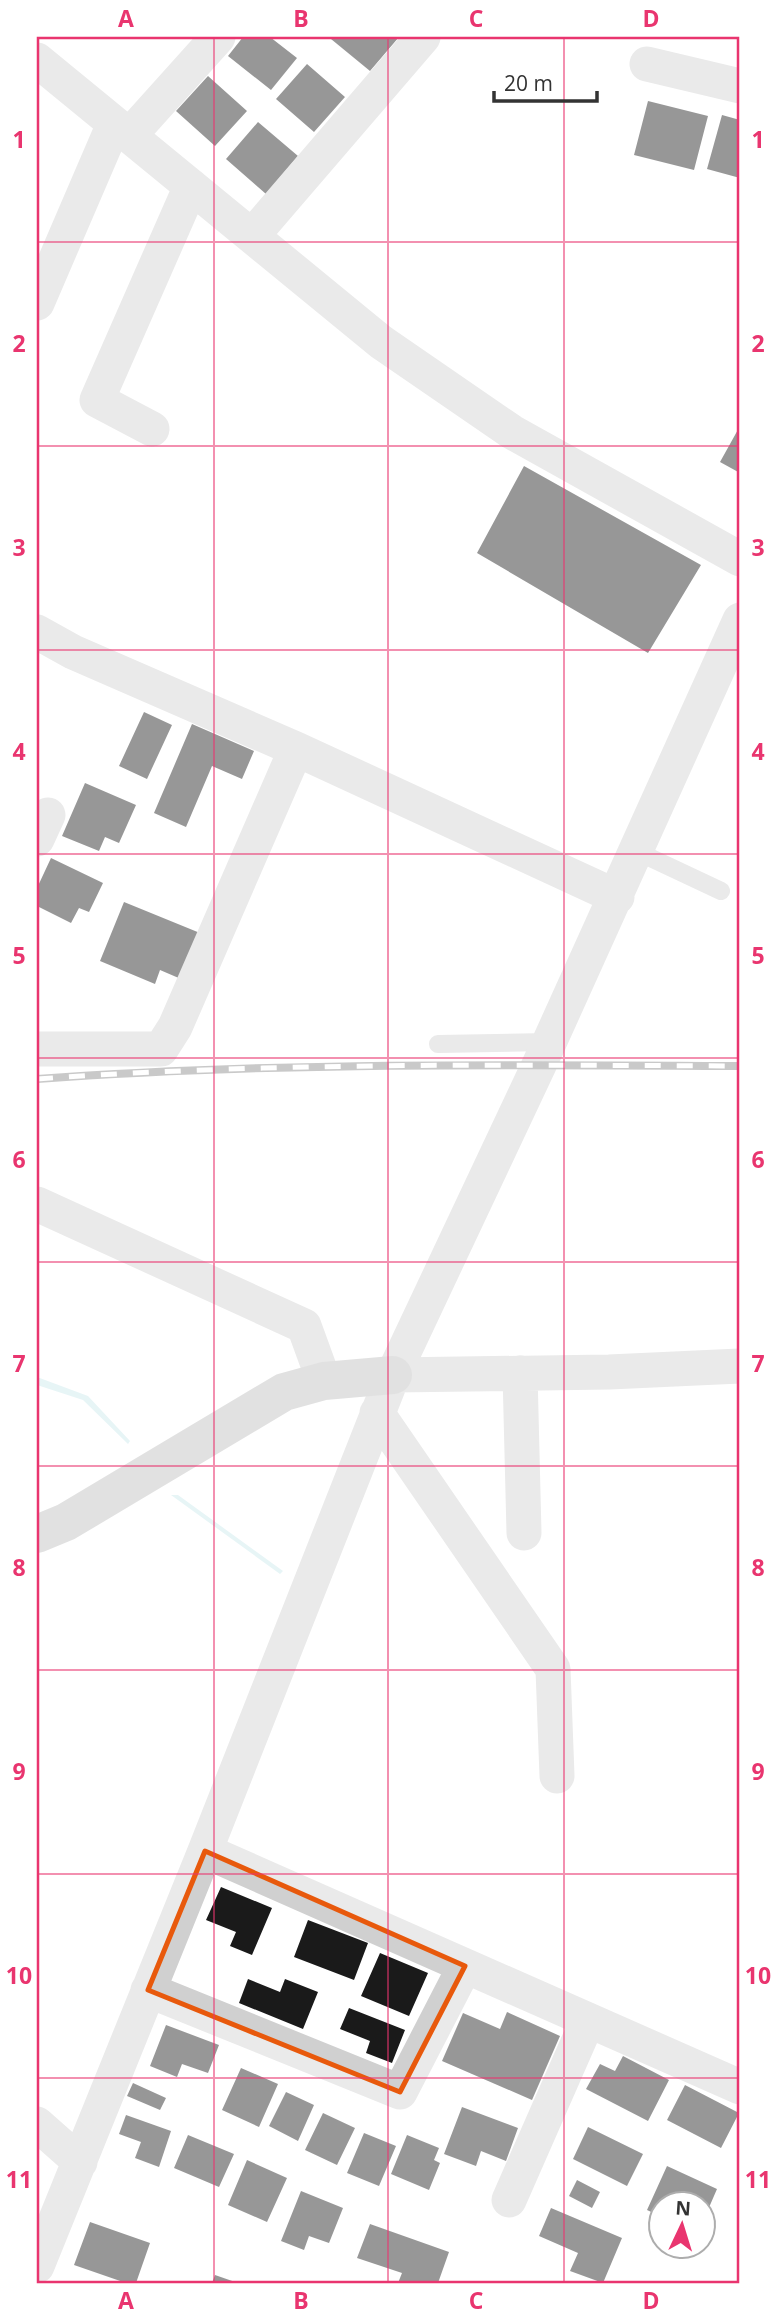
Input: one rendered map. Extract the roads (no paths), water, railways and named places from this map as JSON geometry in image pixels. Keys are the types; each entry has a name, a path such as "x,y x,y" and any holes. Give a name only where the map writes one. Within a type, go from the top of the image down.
{"street":[{"path":"37,303 121,130 218,37"},
{"path":"252,236 423,37"},
{"path":"37,60 381,342 512,432 740,559"},
{"path":"648,64 740,86"},
{"path":"152,429 97,400 191,186"},
{"path":"37,2266 393,1375 617,897 636,851 732,660 740,620"},
{"path":"37,632 73,652 296,750 617,897"},
{"path":"37,1049 161,1049 175,1027 296,750"},
{"path":"37,1204 304,1326 324,1381"},
{"path":"37,1534 66,1522 284,1392 324,1381 393,1375 609,1372 740,1366"},
{"path":"520,1373 524,1533"},
{"path":"377,1413 553,1669 557,1776"},
{"path":"205,1851 740,2087"},
{"path":"148,1990 400,2092 465,1966"},
{"path":"509,2200 587,2020"},
{"path":"37,2124 80,2162"}],"lane":[{"path":"636,851 720,891"},
{"path":"438,1044 530,1040 549,1042"}],"water":[{"path":"37,1377 88,1396 130,1441 128,1444 83,1400 37,1385"},
{"path":"171,1495 178,1495 283,1571 280,1574"}],"railway":[{"path":"37,1079 301,1067 740,1066"}]}
